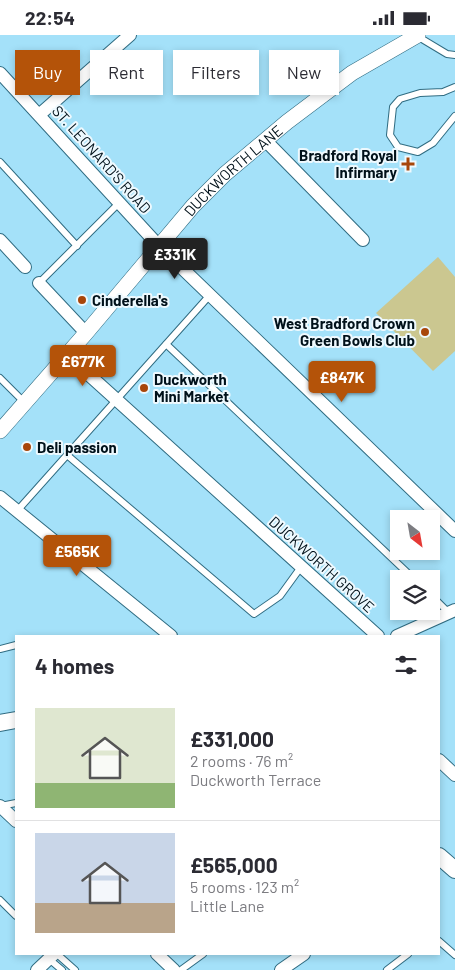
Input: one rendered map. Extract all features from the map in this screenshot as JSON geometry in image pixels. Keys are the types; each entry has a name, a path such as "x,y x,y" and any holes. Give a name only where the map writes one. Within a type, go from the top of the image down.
{"main road":[{"path":"0,723 15,720"},
{"path":"440,858 455,870"}],"street":[{"path":"39,115 130,35"},
{"name":"DUCKWORTH LANE","path":"0,431 86,333 158,245 225,174 287,122 352,73 418,35"},
{"name":"ST. LEONARD'S ROAD","path":"0,73 158,245 455,531"},
{"path":"265,140 363,240"},
{"path":"0,240 25,267"},
{"path":"39,283 86,333"},
{"name":"DUCKWORTH GROVE","path":"67,355 377,635"},
{"path":"0,497 170,635"},
{"path":"399,635 452,611"},
{"path":"440,761 455,775"},
{"path":"0,806 15,820"},
{"path":"36,970 53,955"},
{"path":"158,955 174,970"},
{"path":"281,970 303,955"}],"lane":[{"path":"418,35 447,54 455,55"},
{"path":"455,87 443,92 420,93 400,99 393,107 390,135 398,147 418,152 433,143 455,116"},
{"path":"0,161 77,246"},
{"path":"39,283 119,203"},
{"path":"17,511 210,295"},
{"path":"166,343 405,570"},
{"path":"0,378 25,403"},
{"path":"67,455 254,614 280,596 302,567"},
{"path":"440,602 452,611"},
{"path":"0,649 15,645"},
{"path":"0,806 15,803"},
{"path":"0,900 15,915"},
{"path":"440,942 455,955"},
{"path":"53,955 62,970"},
{"path":"53,955 75,970"},
{"path":"181,970 202,955"},
{"path":"387,970 407,955"}],"shaded area":[{"name":"West Bradford Crown Green Bowls Club","path":"438,257 455,277 455,351 433,371 376,313"}],"place":[{"name":"Bradford Royal Infirmary","path":"408,164"},
{"name":"Cinderella's","path":"82,300"},
{"name":"West Bradford Crown Green Bowls Club","path":"425,332"},
{"name":"Duckworth Mini Market","path":"144,388"},
{"name":"Deli passion","path":"27,447"}]}
